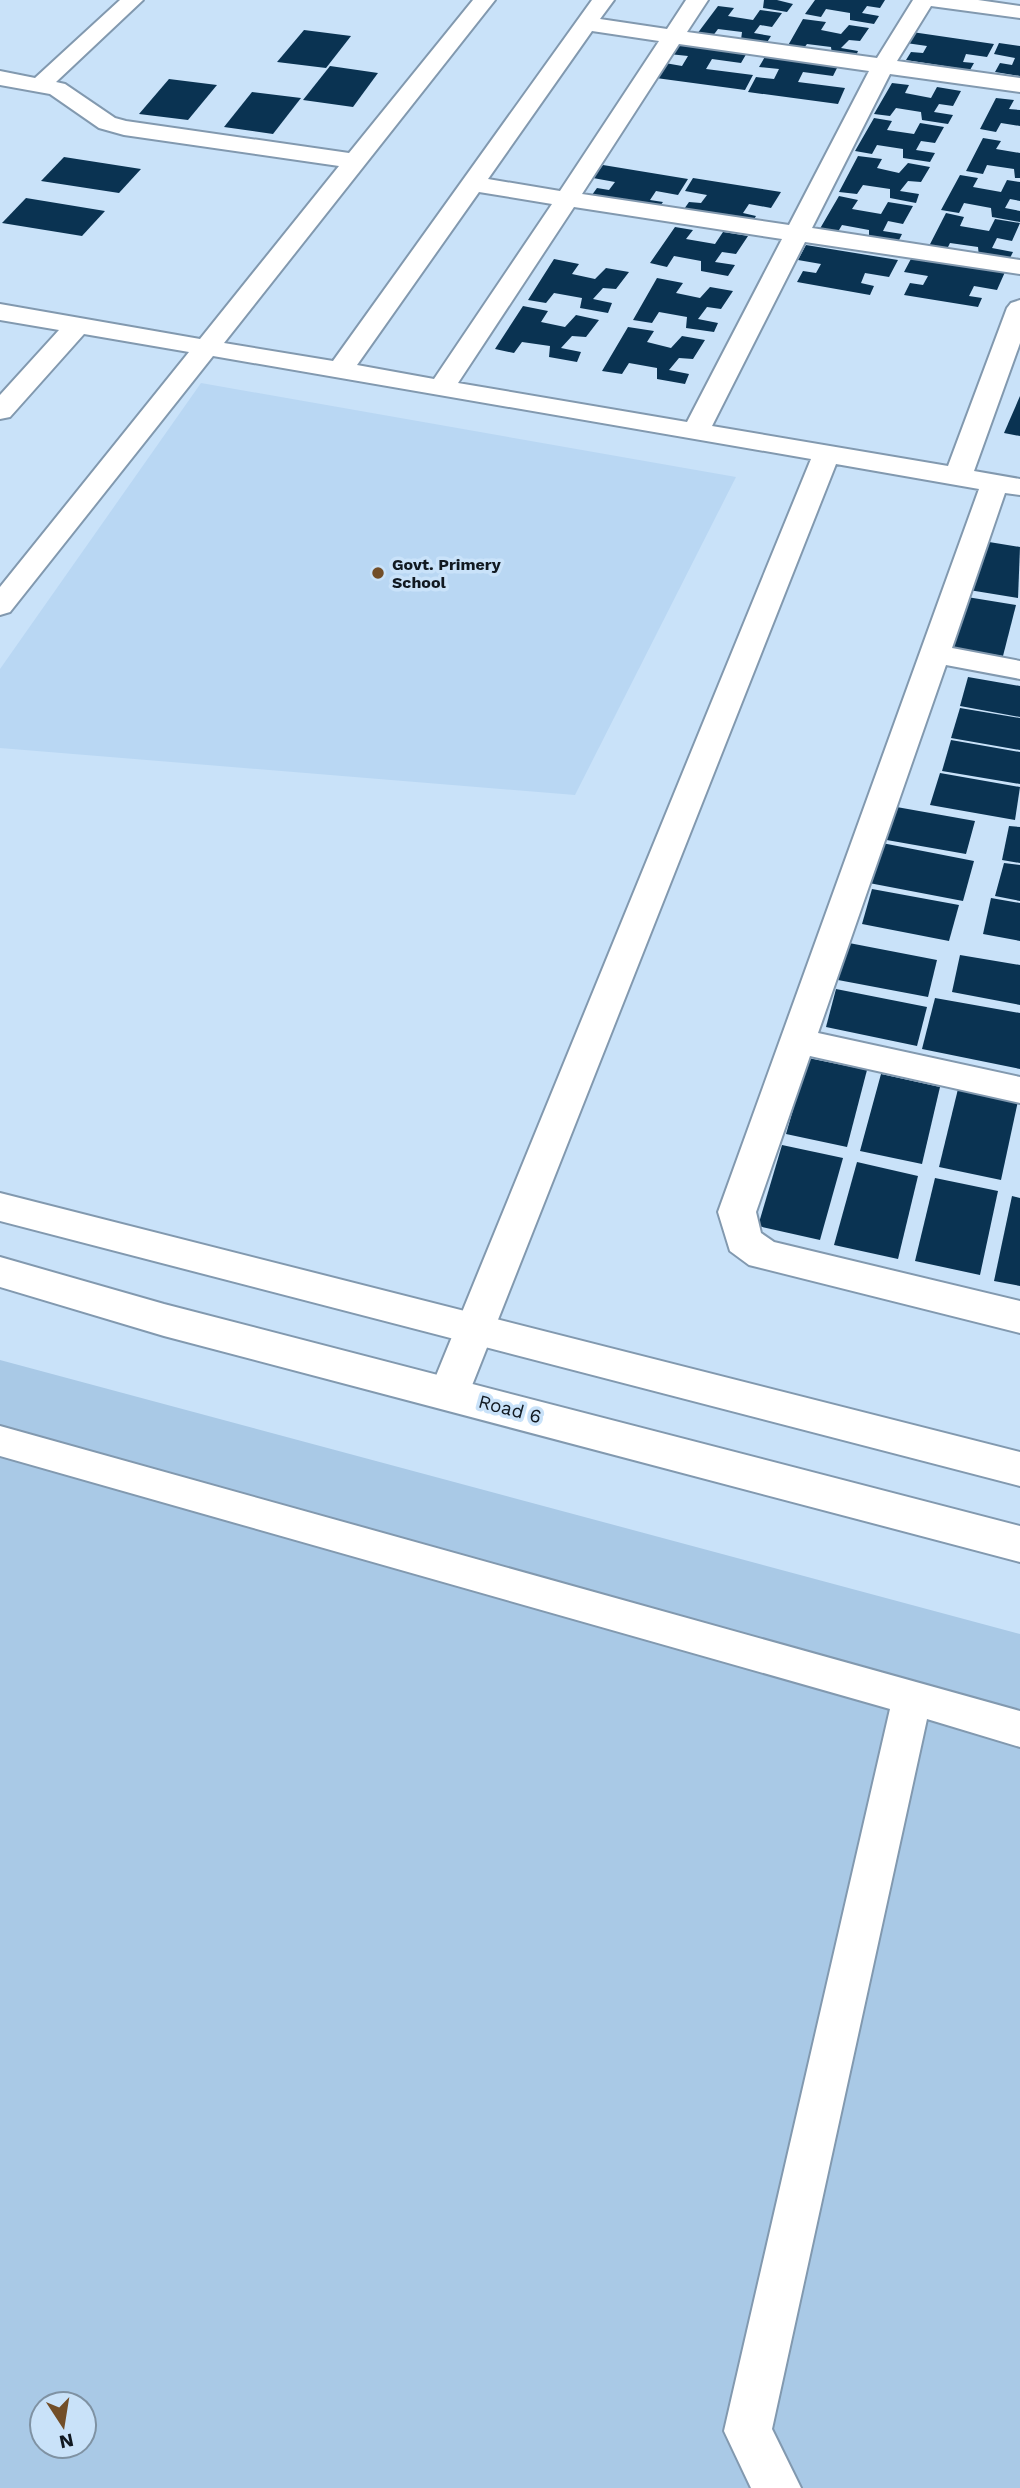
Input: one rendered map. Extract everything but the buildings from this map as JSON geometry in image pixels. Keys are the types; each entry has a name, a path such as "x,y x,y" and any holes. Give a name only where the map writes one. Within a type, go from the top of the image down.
{"street":[{"path":"41,84 132,0"},
{"path":"0,606 484,0"},
{"path":"341,369 603,0"},
{"path":"442,387 697,0"},
{"path":"696,431 883,66 924,0"},
{"path":"930,0 1020,12"},
{"path":"586,24 1020,85"},
{"path":"0,78 41,84 66,94 107,123 124,128 355,161"},
{"path":"472,184 1020,267"},
{"path":"958,476 1020,308"},
{"path":"0,312 1008,485 934,654 737,1212 744,1241 763,1254 1020,1317"},
{"path":"0,411 78,325"},
{"path":"449,1393 827,453"},
{"path":"934,654 1020,670"},
{"path":"797,1041 1020,1090"},
{"path":"0,1207 474,1331 1020,1469"},
{"name":"Road 6","path":"0,1272 164,1320 1020,1544"}],"lane":[{"path":"0,1441 1020,1729"},
{"path":"776,2488 748,2431 912,1698"}],"shaded area":[{"name":"Govt. Primery School","path":"201,383 736,477 575,795 0,748 0,669"},
{"path":"0,1360 1020,1634 1020,2488 0,2488"}],"place":[{"name":"Govt. Primery School","path":"378,573"}]}
